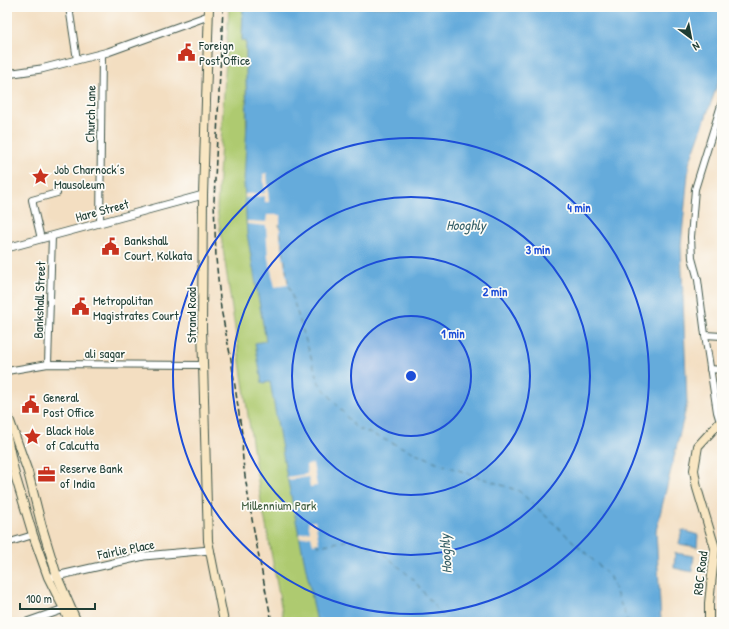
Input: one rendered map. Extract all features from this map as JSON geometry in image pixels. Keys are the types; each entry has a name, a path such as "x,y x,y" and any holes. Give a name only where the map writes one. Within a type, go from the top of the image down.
{"main road":[{"name":"Strand Road","path":"209,11 203,195 202,328 208,541 224,622"},
{"path":"7,413 28,472 42,527 67,607 69,622"},
{"name":"RBC Road","path":"709,622 708,603 715,548 697,488 694,470 698,446 721,421"},
{"path":"7,437 11,476 48,577 77,622"},
{"path":"11,476 28,472"}],"street":[{"path":"69,7 77,60"},
{"path":"7,74 41,69 102,54 209,11"},
{"name":"Church Lane","path":"100,222 102,54"},
{"path":"721,421 717,412 698,280 692,258 691,237 695,189 722,102"},
{"path":"41,239 32,200 57,193"},
{"name":"Hare Street","path":"7,248 203,195"},
{"name":"Bankshall Street","path":"48,364 52,236"},
{"path":"705,335 722,336"},
{"name":"ali sagar","path":"7,371 48,364 203,365"},
{"path":"710,369 722,370"},
{"path":"7,543 33,535"},
{"name":"Fairlie Place","path":"48,577 144,556 210,550"},
{"path":"27,622 67,607"}],"green space":[{"name":"Millennium Park","path":"229,7 243,7 242,40 246,41 247,221 317,622 284,622 262,508 217,209"}],"water":[{"name":"Hooghly","path":"243,7 722,7 722,72 689,164 681,245 687,404 656,531 661,622 317,622 286,472 270,382 262,383 255,343 266,341 247,234 244,183 247,122 246,41 242,40"},
{"path":"682,530 698,535 697,547 679,544"},
{"path":"675,553 694,556 692,572 674,568"}],"pier":[{"path":"267,173 269,202 265,202 265,196 245,198 245,194 265,193 263,174"},
{"path":"267,215 280,215 280,237 288,285 275,287 268,258 266,226 247,224 247,221 266,222"},
{"path":"313,464 317,486 310,487 308,477 288,480 287,477 307,474 306,465"},
{"path":"315,521 319,543 313,544 311,536 300,538 299,534 310,531 308,522"}],"ferry route":[{"path":"279,224 288,283 319,383 355,427 441,464 519,491 609,575 628,622"},
{"path":"316,544 319,546 349,540 378,549 413,579 447,622"}],"railway":[{"path":"223,7 214,201 216,258 221,309 231,359 243,441 243,459 247,489 272,622"}],"place":[{"name":"Foreign Post Office","path":"186,52"},
{"name":"Job Charnock’s Mausoleum","path":"41,176"},
{"name":"Bankshall Court, Kolkata","path":"111,247"},
{"name":"Metropolitan Magistrates Court","path":"80,307"},
{"name":"General Post Office","path":"30,404"},
{"name":"Black Hole of Calcutta","path":"33,437"},
{"name":"Reserve Bank of India","path":"47,475"}]}
